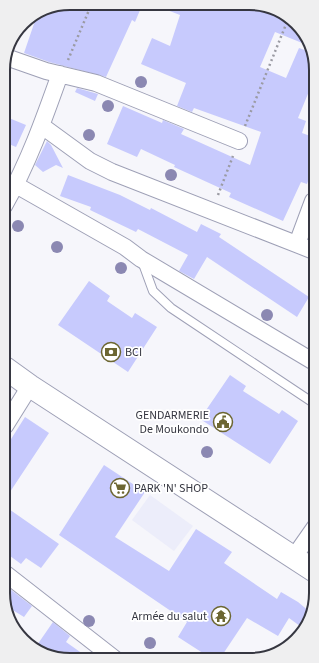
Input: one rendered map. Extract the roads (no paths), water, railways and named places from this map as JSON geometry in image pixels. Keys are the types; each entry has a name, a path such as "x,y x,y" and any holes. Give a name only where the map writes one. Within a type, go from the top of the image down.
{"main road":[{"path":"10,372 309,568"}],"street":[{"path":"11,59 60,74 96,83 239,141"},
{"path":"10,196 42,126 60,74"},
{"path":"42,126 90,161 112,172 211,212 309,249"},
{"path":"16,185 125,247 141,259 309,359"},
{"path":"297,244 309,212"},
{"path":"10,419 30,386"},
{"path":"294,558 309,536"},
{"path":"10,577 107,653"}],"lane":[{"path":"141,259 153,290 171,308 309,400"}],"place":[{"name":"BCI","path":"111,352"},
{"name":"GENDARMERIE De Moukondo","path":"223,422"},
{"name":"PARK 'N' SHOP","path":"120,488"},
{"name":"Armée du salut","path":"221,616"}]}
